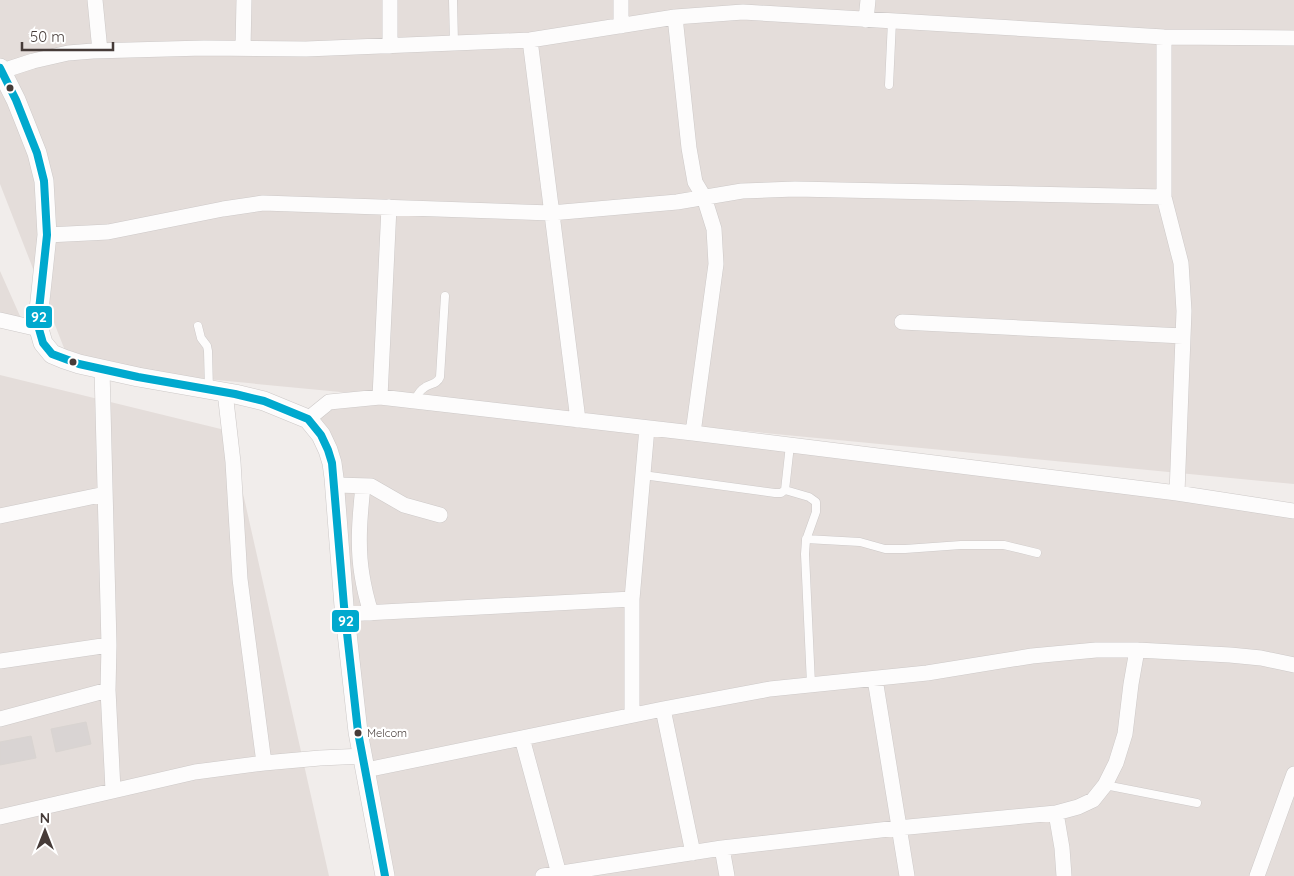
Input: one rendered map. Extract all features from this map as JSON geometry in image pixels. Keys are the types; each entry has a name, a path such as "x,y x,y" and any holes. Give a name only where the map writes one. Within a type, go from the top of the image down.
{"street":[{"path":"95,0 100,51"},
{"path":"243,48 244,0"},
{"path":"390,0 390,46"},
{"path":"621,0 621,26"},
{"path":"866,20 868,0"},
{"path":"386,876 358,732 345,614 335,485 328,450 321,436 308,419 264,401 79,364 52,354 43,343 39,329 39,310 47,235 44,181 37,153 16,100 1,69 68,53 100,51 204,48 306,49 530,40 675,17 743,12 1164,37 1294,38"},
{"path":"675,17 689,148 695,182 704,197 714,229 716,264 693,433"},
{"path":"1164,37 1164,197 1181,262 1184,311 1177,493"},
{"path":"530,40 578,420"},
{"path":"47,235 108,232 263,203 551,213 677,202 742,192 795,189 1164,197"},
{"path":"380,397 388,207"},
{"path":"0,320 39,329"},
{"path":"902,322 1183,336"},
{"path":"102,369 109,645 108,690 113,790"},
{"path":"217,391 233,462 240,579 264,763"},
{"path":"308,419 328,402 380,397 693,433 1177,493 1294,511"},
{"path":"632,715 632,599 647,428"},
{"path":"335,485 371,486 404,504 440,515"},
{"path":"363,486 360,552 362,575 371,613"},
{"path":"0,516 105,494"},
{"path":"345,614 632,599"},
{"path":"0,661 109,645"},
{"path":"0,817 195,772 320,758 365,763 522,738 662,709 770,690 927,673 1032,656 1096,650 1137,650 1230,655 1261,658 1294,665"},
{"path":"542,876 583,873 722,848 898,828 1056,813 1078,808 1093,800 1105,785 1116,763 1125,734 1137,650"},
{"path":"875,679 907,876"},
{"path":"0,719 108,690"},
{"path":"662,709 693,853"},
{"path":"522,738 559,874"},
{"path":"1257,876 1294,774"},
{"path":"1056,813 1062,848 1064,876"},
{"path":"722,848 727,876"}],"lane":[{"path":"453,0 454,43"},
{"path":"889,85 892,21"},
{"path":"414,401 420,391 426,386 436,383 440,377 444,296"},
{"path":"198,326 201,338 207,346 217,391"},
{"path":"785,490 790,445"},
{"path":"643,475 776,493 785,490 809,497 816,502 816,512 806,539 805,554 812,684"},
{"path":"806,539 860,542 885,549 905,550 961,545 1004,545 1037,553"},
{"path":"1105,785 1197,803"}],"shaded area":[{"path":"0,0 1294,0 1294,484 71,366 0,184"},
{"path":"0,271 24,325 0,317"},
{"path":"0,375 229,431 329,876 0,876"},
{"path":"355,399 1294,511 1294,876 385,876 321,436 308,419"}],"building":[{"path":"86,722 91,744 56,752 51,729"},
{"path":"31,736 36,758 0,765 0,742"}],"transit line":[{"name":"92","path":"0,68 16,100 37,153 44,181 47,235 39,310 39,329 43,343 52,354 79,364 264,401 308,419 321,435 332,463 344,606 358,732 385,876"}],"place":[{"name":"Melcom","path":"358,733"}]}
